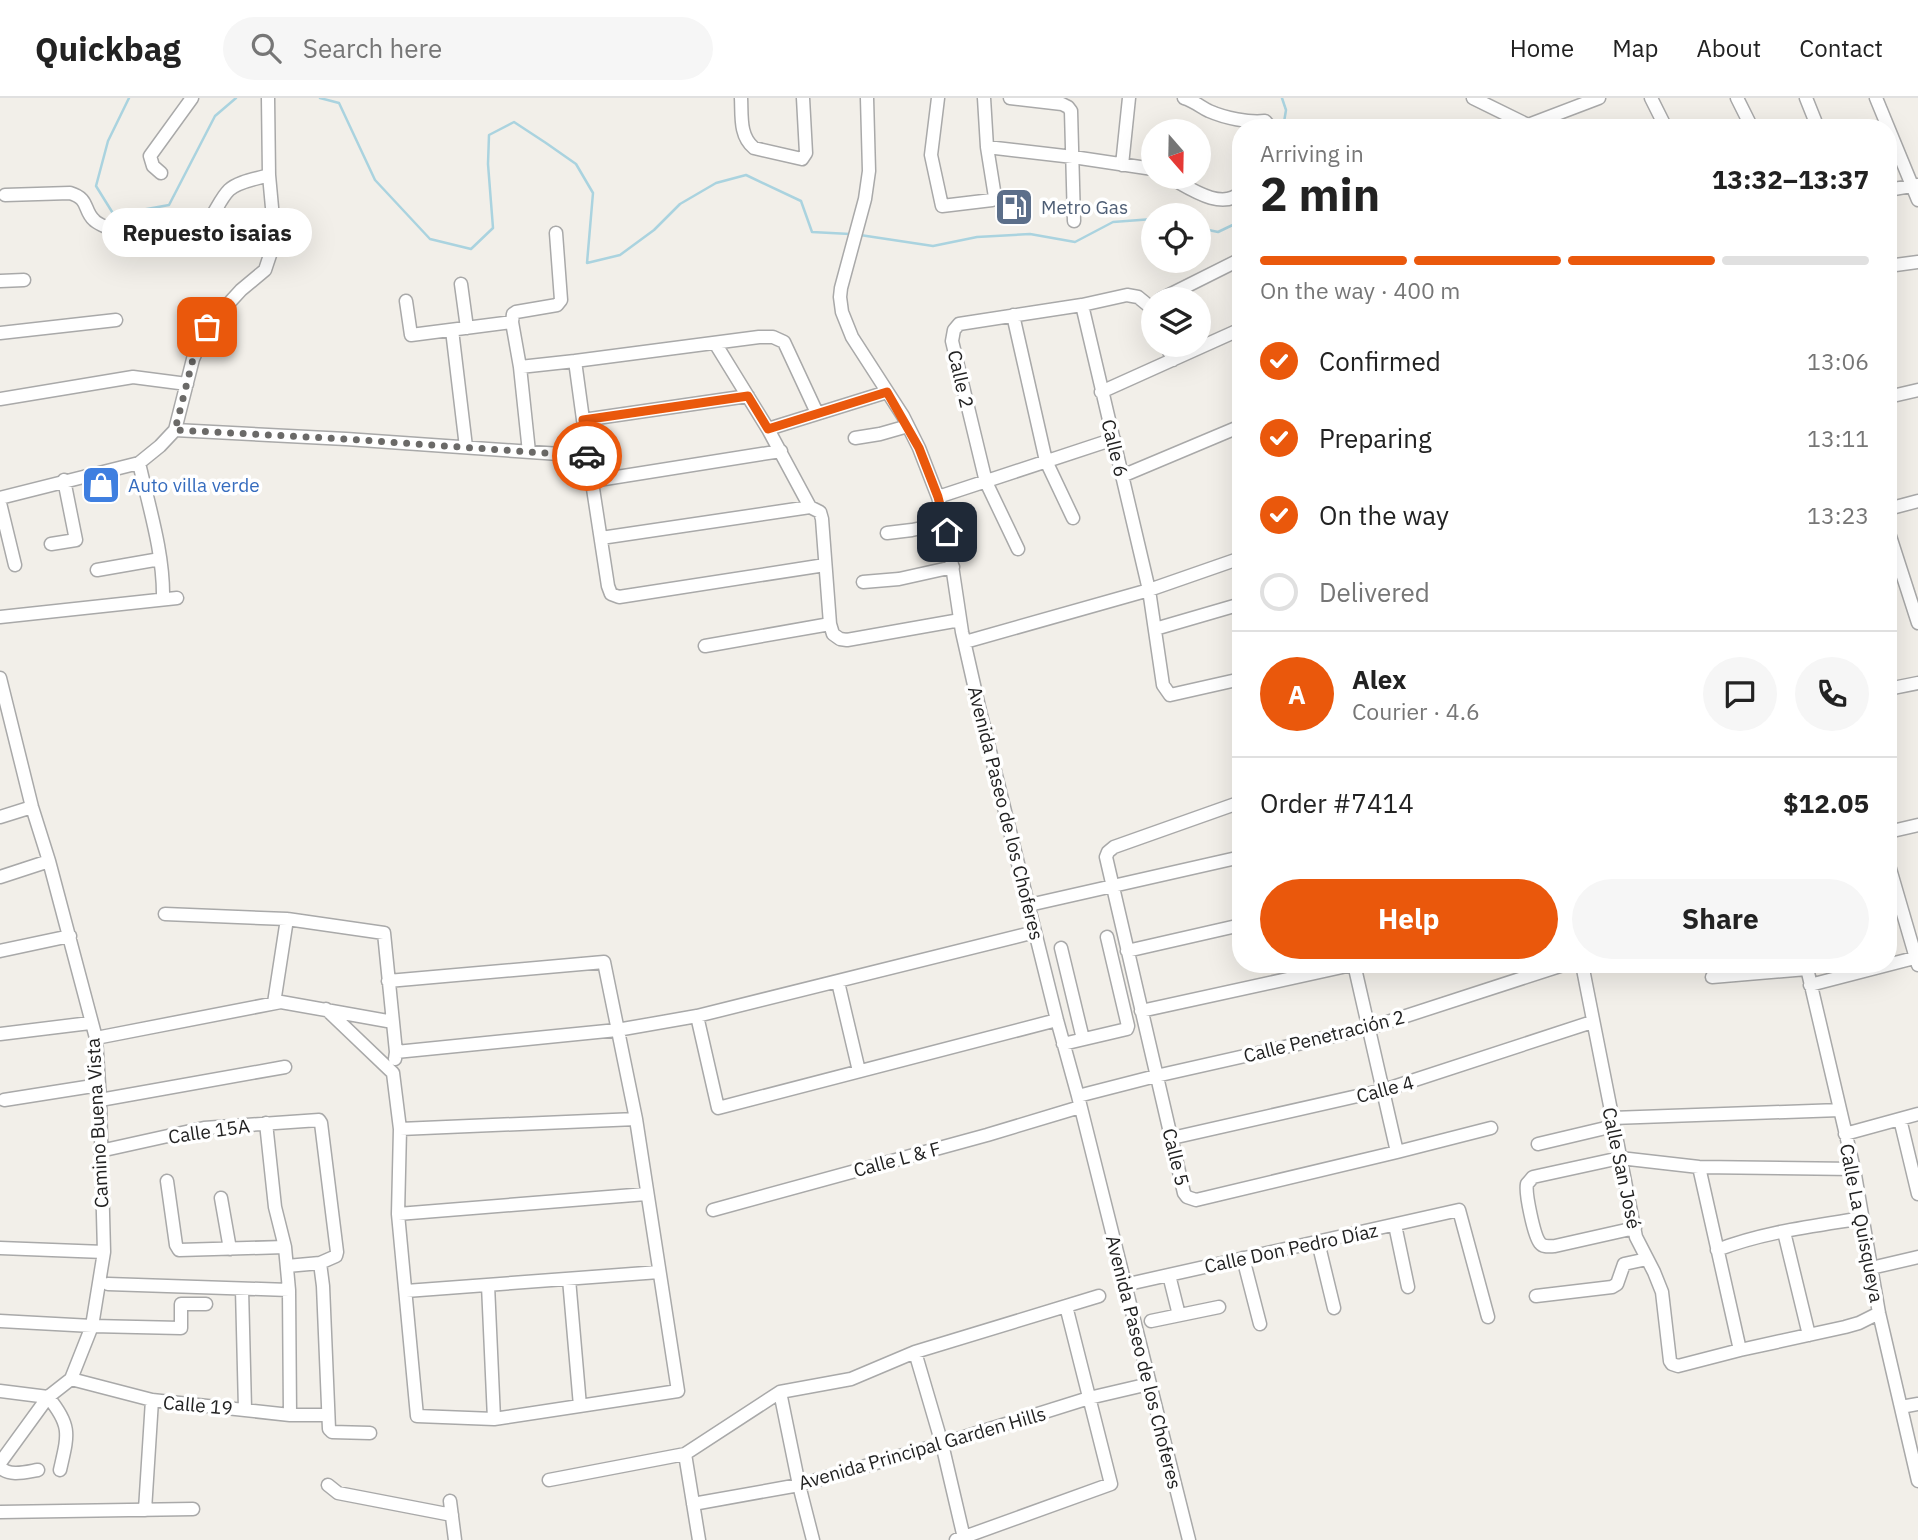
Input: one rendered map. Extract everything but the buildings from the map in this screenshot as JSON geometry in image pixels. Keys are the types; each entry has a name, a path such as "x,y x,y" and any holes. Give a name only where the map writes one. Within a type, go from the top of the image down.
{"street":[{"path":"161,173 153,166 150,156 192,98"},
{"path":"0,498 139,463 175,430 193,359 207,327 241,290 265,270 275,240 268,98"},
{"path":"741,98 746,140 754,148 798,159 804,158 806,153 803,98"},
{"name":"Avenida Paseo de los Choferes","path":"867,98 869,171 865,199 841,288 842,313 852,337 908,426 938,497 979,707 1189,1540"},
{"path":"938,98 931,155 942,206 994,199 996,194 987,147 984,98"},
{"path":"1010,98 1062,104 1071,111 1074,221"},
{"path":"1122,165 1129,98"},
{"path":"1184,98 1202,101 1208,111 1235,119"},
{"path":"1473,98 1516,119"},
{"path":"1548,119 1599,98"},
{"path":"1651,98 1662,119"},
{"path":"1737,98 1748,119"},
{"path":"1806,98 1814,119"},
{"path":"1876,98 1885,119"},
{"path":"1897,145 1915,185 1918,200"},
{"path":"987,147 1141,167"},
{"path":"5,195 75,194 82,198 94,221 144,240 158,241 194,234 206,225 231,188 270,175"},
{"path":"1897,188 1915,185"},
{"path":"1194,189 1217,200 1232,199"},
{"path":"529,452 512,322 516,312 557,304 561,300 555,233"},
{"path":"1897,265 1918,261"},
{"path":"1185,287 1232,264"},
{"path":"0,281 24,280"},
{"path":"461,284 467,328"},
{"name":"Calle 2","path":"1018,549 986,482 952,341 954,330 959,324 1127,295 1141,299"},
{"path":"407,301 411,335 512,322"},
{"name":"Calle 6","path":"1082,304 1149,590 1163,685 1170,695 1232,681"},
{"path":"1013,315 1046,461 1073,518"},
{"path":"0,333 116,320"},
{"path":"452,330 466,447"},
{"path":"1101,392 1232,333"},
{"path":"520,367 773,337 784,342 817,413"},
{"path":"715,343 768,429 810,508"},
{"path":"575,361 611,594 619,597 825,565"},
{"path":"0,398 133,377 187,384"},
{"path":"1897,395 1918,390"},
{"path":"768,429 887,392"},
{"path":"583,420 748,396"},
{"path":"855,438 908,426"},
{"path":"175,430 588,456"},
{"path":"1122,476 1232,430"},
{"path":"938,497 1114,439"},
{"path":"592,481 781,452"},
{"path":"139,463 160,559 163,599"},
{"path":"51,544 76,540 64,480"},
{"path":"1897,507 1918,501"},
{"path":"0,503 15,565"},
{"path":"601,538 810,508 820,512 822,519 833,635 847,640 960,620"},
{"path":"887,533 945,523"},
{"path":"1897,555 1915,604 1918,623"},
{"path":"97,569 160,559"},
{"path":"965,642 1149,590 1232,561"},
{"path":"863,582 899,579 953,567"},
{"path":"0,617 177,597"},
{"path":"1155,629 1232,607"},
{"path":"705,646 830,624"},
{"name":"Camino Buena Vista","path":"0,678 32,807 70,936 90,1023 96,1038 104,1252 92,1326 71,1380"},
{"path":"1897,687 1918,683"},
{"name":"Calle 5","path":"1232,805 1114,847 1108,852 1106,860 1187,1197 1196,1200 1491,1128"},
{"path":"0,817 32,807"},
{"path":"1897,830 1918,825"},
{"path":"1029,905 1232,859"},
{"path":"0,877 49,861"},
{"path":"1897,892 1917,960 1897,965"},
{"path":"165,914 287,919 384,933 388,981 396,1052 393,1073 400,1129 398,1214 417,1416 494,1419 678,1391 636,1119 604,962 388,981"},
{"path":"274,1003 287,919"},
{"path":"1127,951 1232,927"},
{"path":"396,1052 617,1030 697,1016 1035,932"},
{"path":"0,951 70,936"},
{"path":"1063,1045 1124,1031 1128,1026 1107,937"},
{"path":"1060,948 1083,1040"},
{"path":"1141,1011 1314,973"},
{"path":"1357,973 1398,1152"},
{"name":"Calle Penetración 2","path":"1079,1101 1156,1076 1369,1028 1538,973"},
{"name":"Calle San José","path":"1584,973 1636,1237 1662,1292 1670,1361 1674,1366 1678,1366 1740,1350"},
{"path":"1712,977 1750,973"},
{"name":"Calle La Quisqueya","path":"1807,973 1854,1169 1879,1313 1918,1481"},
{"path":"1810,985 1861,973"},
{"path":"838,982 859,1071"},
{"path":"96,1038 281,1002 393,1022"},
{"path":"326,1009 393,1073"},
{"path":"697,1016 718,1108 1057,1020"},
{"name":"Calle 4","path":"1172,1139 1384,1090 1592,1022"},
{"path":"0,1034 90,1023"},
{"path":"100,1100 285,1067"},
{"path":"4,1100 99,1085"},
{"name":"Calle L & F","path":"713,1210 987,1135 1079,1101"},
{"path":"1538,1144 1613,1122 1840,1110"},
{"path":"1845,1134 1918,1114"},
{"path":"400,1129 636,1119"},
{"path":"1900,1119 1918,1194"},
{"name":"Calle 15A","path":"100,1151 204,1128 319,1120 337,1252 332,1259 320,1263"},
{"path":"266,1123 275,1207 287,1265 290,1415"},
{"path":"1635,1228 1555,1245 1541,1245 1536,1236 1526,1194 1527,1184 1533,1177 1620,1158 1699,1167 1854,1169"},
{"path":"1699,1167 1740,1350 1859,1323 1879,1313"},
{"path":"167,1181 178,1250 285,1247"},
{"path":"398,1214 646,1194"},
{"path":"221,1198 230,1249"},
{"name":"Calle Don Pedro Díaz","path":"1124,1285 1459,1210 1488,1317"},
{"path":"1717,1250 1737,1242 1863,1218"},
{"path":"1395,1225 1409,1287"},
{"path":"1784,1232 1809,1335"},
{"path":"1318,1242 1334,1308"},
{"path":"0,1248 104,1252"},
{"path":"1871,1268 1918,1257"},
{"path":"1243,1258 1260,1324"},
{"path":"1536,1296 1612,1287 1617,1283 1624,1265 1647,1259"},
{"path":"287,1265 320,1263 330,1431 370,1433"},
{"path":"406,1292 659,1272"},
{"path":"1169,1275 1179,1315"},
{"path":"569,1279 580,1406"},
{"path":"108,1284 289,1290"},
{"path":"488,1285 494,1419"},
{"path":"242,1289 245,1409"},
{"path":"549,1479 685,1454 780,1392 851,1380 915,1352 1099,1296"},
{"path":"0,1321 181,1328 181,1304 206,1304"},
{"path":"915,1352 942,1444 960,1539 1111,1484 1066,1306"},
{"path":"1152,1321 1219,1307"},
{"path":"38,1470 13,1473 4,1471 0,1465 48,1397 71,1380"},
{"name":"Calle 19","path":"71,1380 152,1400 290,1415 328,1415"},
{"name":"Avenida Principal Garden Hills","path":"693,1504 799,1485 1089,1398 1149,1384"},
{"path":"0,1391 48,1397 61,1413 67,1441 60,1470"},
{"path":"780,1392 813,1540"},
{"path":"145,1510 152,1400"},
{"path":"1901,1407 1918,1404"},
{"path":"685,1454 699,1540"},
{"path":"328,1485 338,1493 452,1515"},
{"path":"450,1501 455,1540"},
{"path":"0,1512 193,1509"}],"waterway":[{"path":"129,98 108,141 96,186 114,215 169,205 215,116 236,98"},
{"path":"320,98 339,103 375,180 430,239 471,249 493,228 488,164 489,135 514,122 576,164 593,193 587,263 620,255 654,230 680,204 716,183 746,175 801,201 812,232 850,234"},
{"path":"1282,98 1286,110 1284,119"},
{"path":"860,235 933,246 977,237 1030,234 1075,242 1113,222 1141,220"},
{"path":"1211,231 1218,232 1232,225"}],"way so far":[{"path":"207,327 193,359 175,430 587,456"}],"place":[{"name":"Metro Gas","path":"1014,207"},
{"name":"Repuesto isaias","path":"207,327"},
{"name":"Auto villa verde","path":"101,485"}],"route":[{"path":"587,456 583,420 748,396 768,429 887,392 919,448 938,497 947,532"}]}
